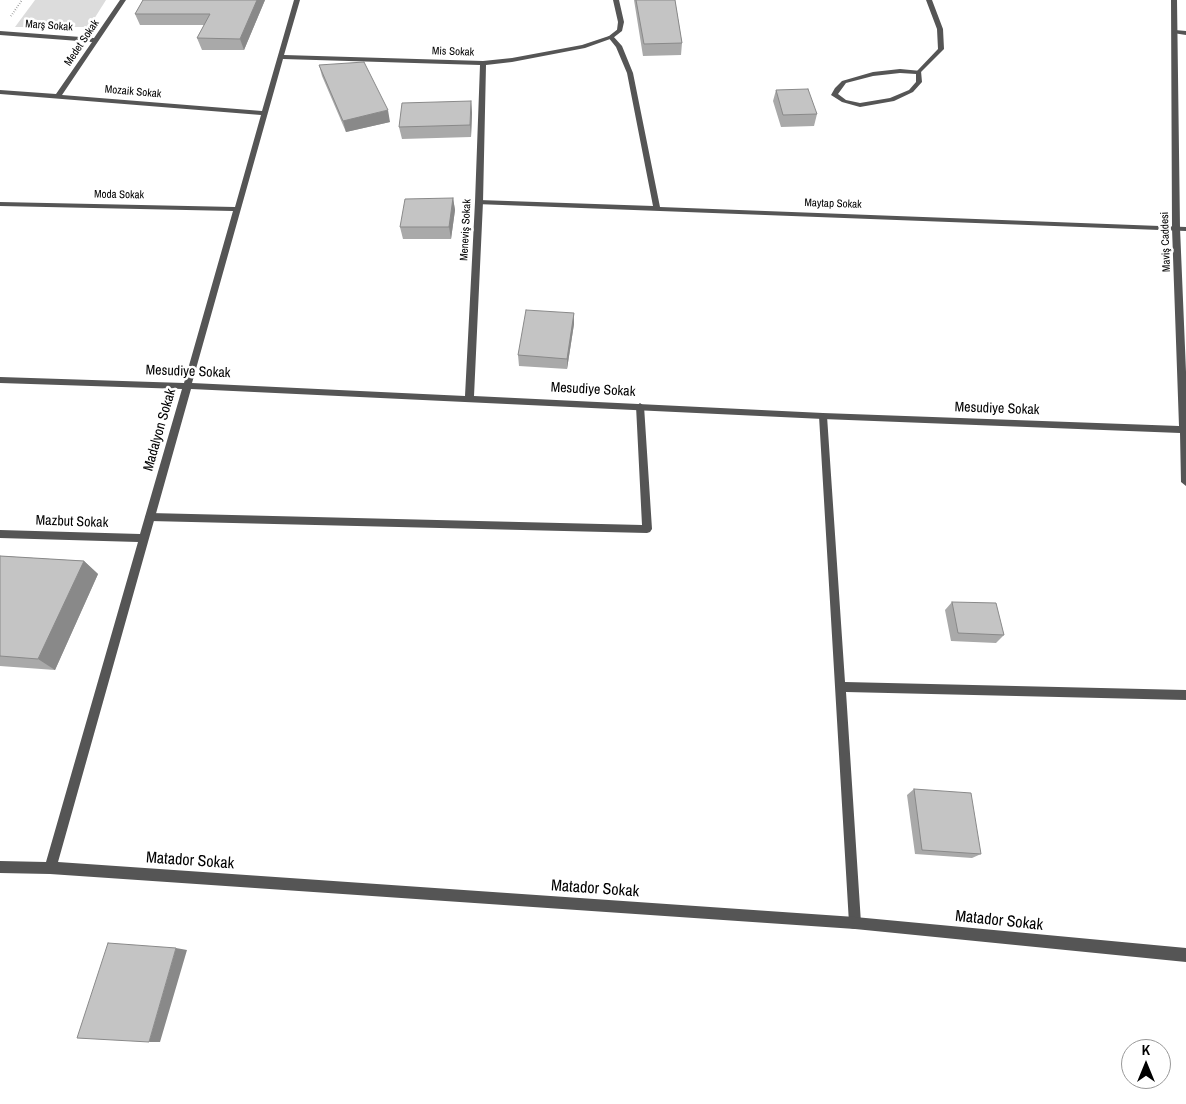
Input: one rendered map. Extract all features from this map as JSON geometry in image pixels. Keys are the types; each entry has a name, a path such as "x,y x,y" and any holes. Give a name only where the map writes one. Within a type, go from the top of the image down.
{"street":[{"name":"Medet Sokak","path":"58,96 123,0"},
{"name":"Madalyon Sokak","path":"50,868 297,0"},
{"name":"Mis Sokak","path":"280,57 483,63 550,54 583,47 610,37 620,30 621,22 616,0"},
{"path":"920,72 900,71 860,76 844,82 834,95 844,101 860,105 892,100 911,91 918,82 920,72 940,49 940,29 928,0"},
{"name":"Maviş Caddesi","path":"1174,0 1176,228 1186,482"},
{"path":"1175,32 1186,33"},
{"name":"Marş Sokak","path":"0,33 96,40"},
{"path":"610,37 619,46 630,72 657,209"},
{"name":"Meneviş Sokak","path":"469,398 479,202 483,63"},
{"name":"Mozaik Sokak","path":"0,92 265,113"},
{"name":"Maytap Sokak","path":"479,202 1186,229"},
{"name":"Moda Sokak","path":"0,204 237,209"},
{"name":"Mesudiye Sokak","path":"0,380 187,386 823,416 1184,430"},
{"path":"150,517 647,529 640,406"},
{"path":"823,416 855,923"},
{"name":"Mazbut Sokak","path":"0,534 144,538"},
{"path":"840,687 1186,695"},
{"name":"Matador Sokak","path":"0,867 50,868 855,923 1186,955"}],"shaded area":[{"path":"35,0 106,0 89,27 15,27"}],"building":[{"path":"143,0 257,0 240,39 197,38 210,14 135,14"},
{"path":"636,0 675,0 682,43 644,44"},
{"path":"364,62 388,110 343,121 319,65"},
{"path":"808,89 817,114 783,115 776,90"},
{"path":"471,101 470,125 399,127 402,103"},
{"path":"453,198 449,227 400,227 405,199"},
{"path":"526,310 574,313 567,359 518,355"},
{"path":"0,556 84,561 38,659 0,656"},
{"path":"952,602 996,603 1004,635 958,633"},
{"path":"914,789 971,793 981,854 922,850"},
{"path":"108,943 176,948 149,1042 77,1038"}]}
